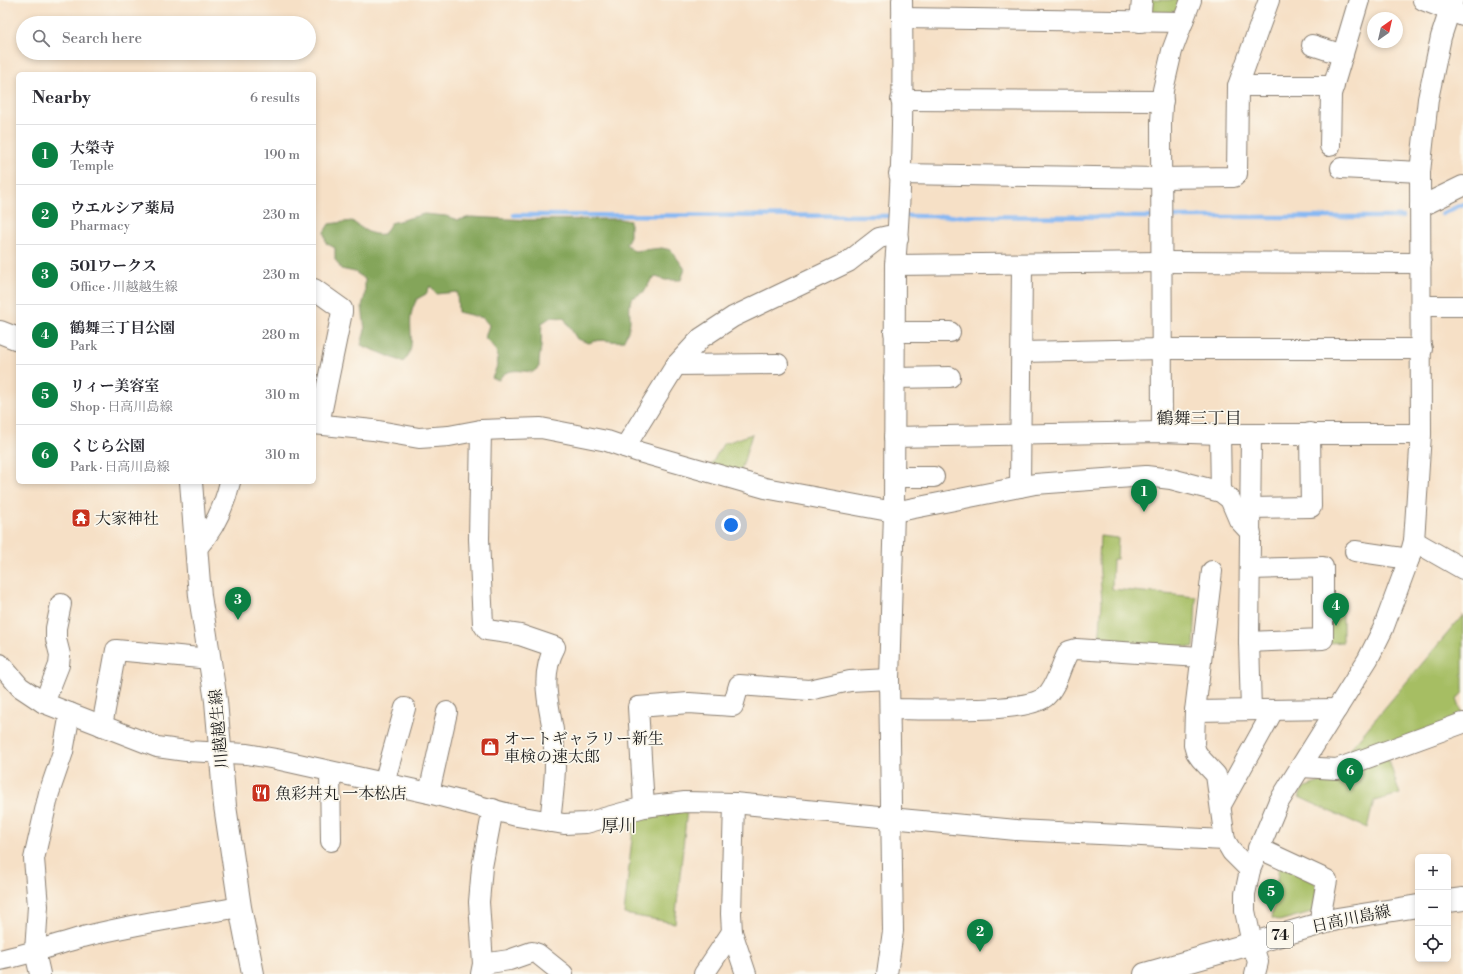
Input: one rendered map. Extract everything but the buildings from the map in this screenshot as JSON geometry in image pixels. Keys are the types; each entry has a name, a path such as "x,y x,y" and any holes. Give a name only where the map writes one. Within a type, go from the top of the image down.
{"main road":[{"path":"0,332 16,338"},
{"name":"川越越生線","path":"191,484 200,596 216,701 225,806 252,974"},
{"path":"1451,901 1463,899"},
{"name":"日高川島線","path":"1145,974 1257,963 1319,924 1337,919 1415,906"}],"street":[{"path":"1140,22 1142,0"},
{"path":"1162,432 1162,262 1160,178 1163,101 1172,51 1191,0"},
{"path":"900,174 1160,178 1234,177 1237,174 1238,86 1269,0"},
{"path":"1330,146 1331,94 1359,0"},
{"path":"1257,963 1245,911 1245,894 1250,870 1258,848 1278,803 1377,642 1411,550 1421,434 1422,263 1420,172 1428,99 1441,36 1455,9 1423,0"},
{"path":"887,974 892,931 889,679 894,512 895,265 898,238 900,174 902,9 1140,22 1183,22"},
{"path":"1312,45 1343,55"},
{"path":"1238,86 1334,86"},
{"path":"902,100 1163,101"},
{"path":"1341,168 1420,172"},
{"path":"1420,207 1463,186"},
{"path":"625,447 676,365 701,338 733,317 832,271 848,262 879,238 888,236 898,238"},
{"path":"895,265 1162,262 1422,263"},
{"path":"1020,487 1022,264"},
{"path":"316,290 342,309 316,424 373,430 419,438 449,436 481,430 541,428 607,440 625,447 765,488 894,512 1035,484 1146,476 1171,479 1220,492 1230,499 1239,520 1251,533"},
{"path":"1422,306 1463,306"},
{"path":"894,332 950,332"},
{"path":"1022,352 1162,349 1422,349"},
{"path":"676,365 778,364"},
{"path":"894,378 950,377"},
{"path":"481,430 479,539 483,624 487,630 520,635 555,647 549,658 546,672 546,694 553,732 555,764 550,822"},
{"path":"894,436 1162,432 1220,434 1421,434"},
{"path":"1251,508 1311,507 1310,433"},
{"path":"1220,434 1220,492"},
{"path":"1251,434 1249,642 1251,710"},
{"path":"894,477 934,477"},
{"path":"197,548 210,533 225,502 230,484"},
{"path":"1354,551 1411,550 1463,569"},
{"path":"1249,642 1323,639 1323,567 1250,569"},
{"path":"1212,571 1200,657 1195,711 1196,752 1216,775 1225,840 1232,852 1250,870"},
{"path":"44,703 59,665 60,655 56,640 56,628 61,604"},
{"path":"102,726 117,642 210,659"},
{"path":"890,709 988,709 1034,703 1045,696 1055,684 1069,651 1076,649 1200,657"},
{"path":"0,664 20,687 44,703 157,747 186,751 247,754 429,793 550,822 564,824 586,823 644,807 685,802 734,804 1016,830 1225,840"},
{"path":"644,807 638,708 689,703 733,706 739,685 809,690 850,681 889,679"},
{"path":"384,783 405,708"},
{"path":"1195,711 1337,709"},
{"path":"1221,804 1273,711"},
{"path":"429,793 447,712"},
{"path":"40,974 35,952 38,906 34,859 50,793 63,752 70,713"},
{"path":"1300,767 1337,769 1463,723"},
{"path":"330,772 331,841"},
{"path":"734,804 730,914 732,932 746,974"},
{"path":"493,809 482,867 479,902 482,969 532,952 538,954 562,974"},
{"path":"1258,848 1327,880 1319,924"},
{"path":"0,960 123,928 240,906"},
{"path":"704,974 732,932"}],"green space":[{"path":"1149,0 1183,0 1180,9 1176,13 1159,15 1148,10"},
{"path":"424,214 446,216 458,220 471,217 527,220 620,219 630,221 630,236 626,244 634,251 662,248 671,250 685,269 681,280 665,280 656,277 651,280 645,291 631,299 630,324 623,341 598,340 589,343 577,339 564,318 551,317 542,323 539,367 533,372 509,371 499,380 492,378 497,366 498,356 494,347 485,338 489,325 483,318 458,312 457,292 436,294 430,286 426,294 417,299 413,308 411,318 410,351 403,362 361,345 365,330 362,306 365,295 365,279 355,272 341,269 335,259 335,248 326,243 324,232 329,224 352,221 371,233 384,234 391,223"},
{"path":"752,434 739,477 709,468 723,444"},
{"path":"1100,536 1118,538 1117,559 1113,559 1112,589 1196,597 1194,647 1099,645 1102,602 1099,560"},
{"path":"1329,610 1343,610 1343,642 1329,643"},
{"path":"1463,615 1463,692 1457,699 1463,717 1340,761"},
{"path":"1388,758 1400,794 1374,801 1367,828 1299,797 1303,788"},
{"path":"687,810 675,923 624,914 634,819"},
{"path":"1279,865 1317,881 1315,911 1279,921 1272,918"}],"waterway":[{"path":"1442,214 1463,204"},
{"path":"514,215 894,216"},
{"path":"903,216 1156,217"},
{"path":"1165,217 1403,217"}],"place":[{"name":"大榮寺","path":"1144,512"},
{"name":"大家神社","path":"81,518"},
{"name":"501ワークス","path":"238,620"},
{"name":"鶴舞三丁目公園","path":"1336,626"},
{"name":"オートギャラリー新生 車検の速太郎","path":"490,747"},
{"name":"くじら公園","path":"1350,791"},
{"name":"魚彩丼丸 一本松店","path":"261,793"},
{"name":"リィー美容室","path":"1271,912"},
{"name":"ウエルシア薬局","path":"980,952"}],"district":[{"name":"鶴舞三丁目","path":"1199,418"},
{"name":"厚川","path":"619,826"}]}
